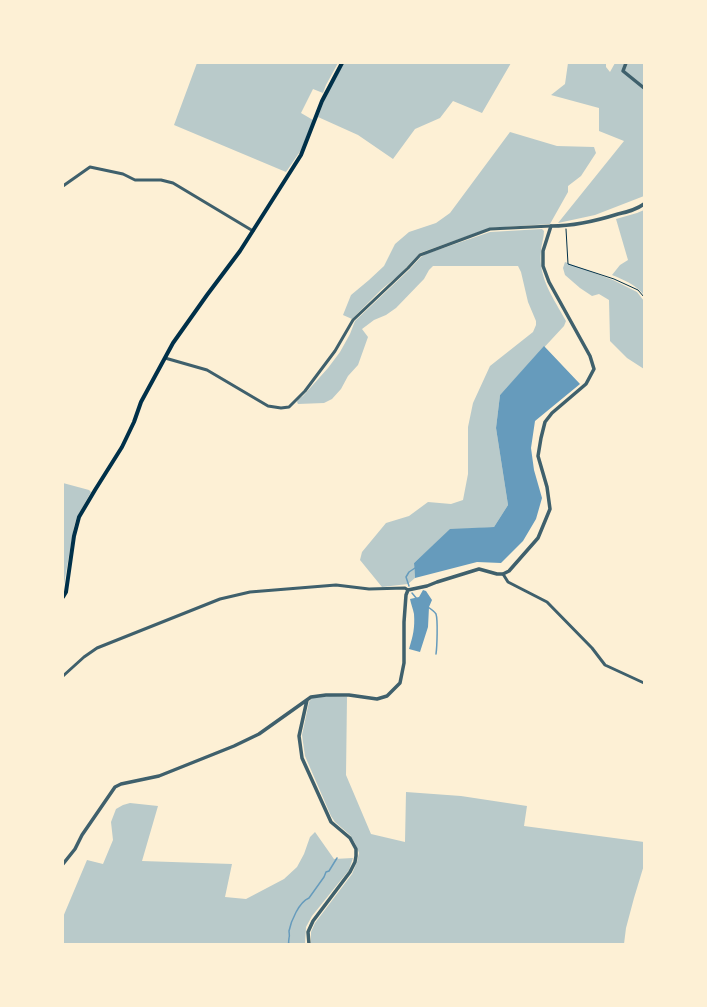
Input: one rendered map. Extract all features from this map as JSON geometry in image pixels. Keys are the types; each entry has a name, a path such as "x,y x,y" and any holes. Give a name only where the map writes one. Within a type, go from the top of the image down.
{"main road":[{"path":"63,597 66,592 74,536 79,517 122,447 134,422 141,402 173,343 240,251 301,155 322,101 342,63"}],"street":[{"path":"626,63 623,70 644,88"},
{"path":"63,186 90,167 123,174 135,180 161,180 173,183 253,231"},
{"path":"165,358 207,370 268,406 281,408 289,406 305,391 336,351 353,320 420,255 490,229 565,226 595,221 638,208 644,204"},
{"path":"63,676 84,657 97,648 220,599 250,592 336,586 369,589 405,588 408,590 427,586 479,569 497,574 503,574 509,571 538,538 550,509 538,456 545,422 552,413 586,384 594,369 590,356 549,282 543,266 543,251 551,226"},
{"path":"503,574 508,582 547,602 592,648 605,665 644,683"},
{"path":"63,864 75,849 82,835 115,787 121,784 159,776 234,746 259,734 311,697 326,695 349,695 377,699 387,696 400,683 404,663 404,622 406,595 408,590"},
{"path":"307,700 299,736 302,758 331,822 350,838 356,850 355,862 350,872 313,921 308,932 309,944"}],"path":[{"path":"565,226 568,264 614,279 638,290 644,297"}],"shaded area":[{"path":"197,63 338,63 323,93 313,89 301,113 313,120 301,150 286,172 174,125"},
{"path":"344,63 511,63 482,113 453,101 440,118 415,129 393,159 358,135 318,117 326,96"},
{"path":"568,63 606,63 606,67 610,72 615,63 644,63 644,196 595,215 558,223 624,141 599,131 599,108 551,95 565,84"},
{"path":"510,132 557,146 594,147 596,153 581,176 568,186 568,192 550,224 490,228 420,253 352,319 343,315 351,295 384,266 395,244 409,232 436,223 450,213"},
{"path":"644,210 644,295 633,285 612,275 620,265 628,260 616,219"},
{"path":"542,229 544,231 544,236 541,249 541,262 544,279 566,321 564,326 500,395 496,428 508,505 494,527 450,530 414,563 415,578 408,584 382,587 360,560 362,552 386,523 409,516 428,502 451,504 463,500 468,474 468,427 473,403 490,366 533,332 536,325 518,266 433,266 424,279 396,308 386,315 374,320 362,329 368,337 358,365 348,376 341,389 332,399 324,403 298,404 298,399 303,396 340,352 355,321 421,257 490,232"},
{"path":"565,262 613,280 637,292 644,301 644,369 627,358 610,341 609,300 599,294 592,296 580,288 565,275 563,268"},
{"path":"63,483 89,490 91,492 77,517 74,527 63,590"},
{"path":"330,696 347,697 346,775 371,834 405,842 406,792 461,796 527,806 524,826 644,842 644,865 626,928 624,944 311,944 311,932 315,923 352,874 359,853 350,835 335,822 331,816 305,756 302,735 309,702 312,698"},
{"path":"130,803 158,806 142,861 232,864 225,897 246,899 284,879 297,867 304,854 310,837 315,832 334,859 353,858 349,870 312,916 306,927 305,944 63,944 63,917 87,860 103,864 113,840 111,822 116,809"}],"water":[{"path":"544,346 580,384 535,421 531,448 534,470 542,498 536,519 523,541 501,563 477,562 415,578 414,563 450,529 494,527 508,505 496,428 500,395"},
{"path":"423,590 426,591 432,600 429,607 428,627 420,652 409,649 413,636 414,624 414,614 410,599 419,597"}],"waterway":[{"path":"409,586 406,577 409,572 415,568"},
{"path":"412,593 417,599"},
{"path":"428,607 436,614 437,617 436,654"},
{"path":"289,944 289,931 296,912 302,903 309,898 337,858"}]}
